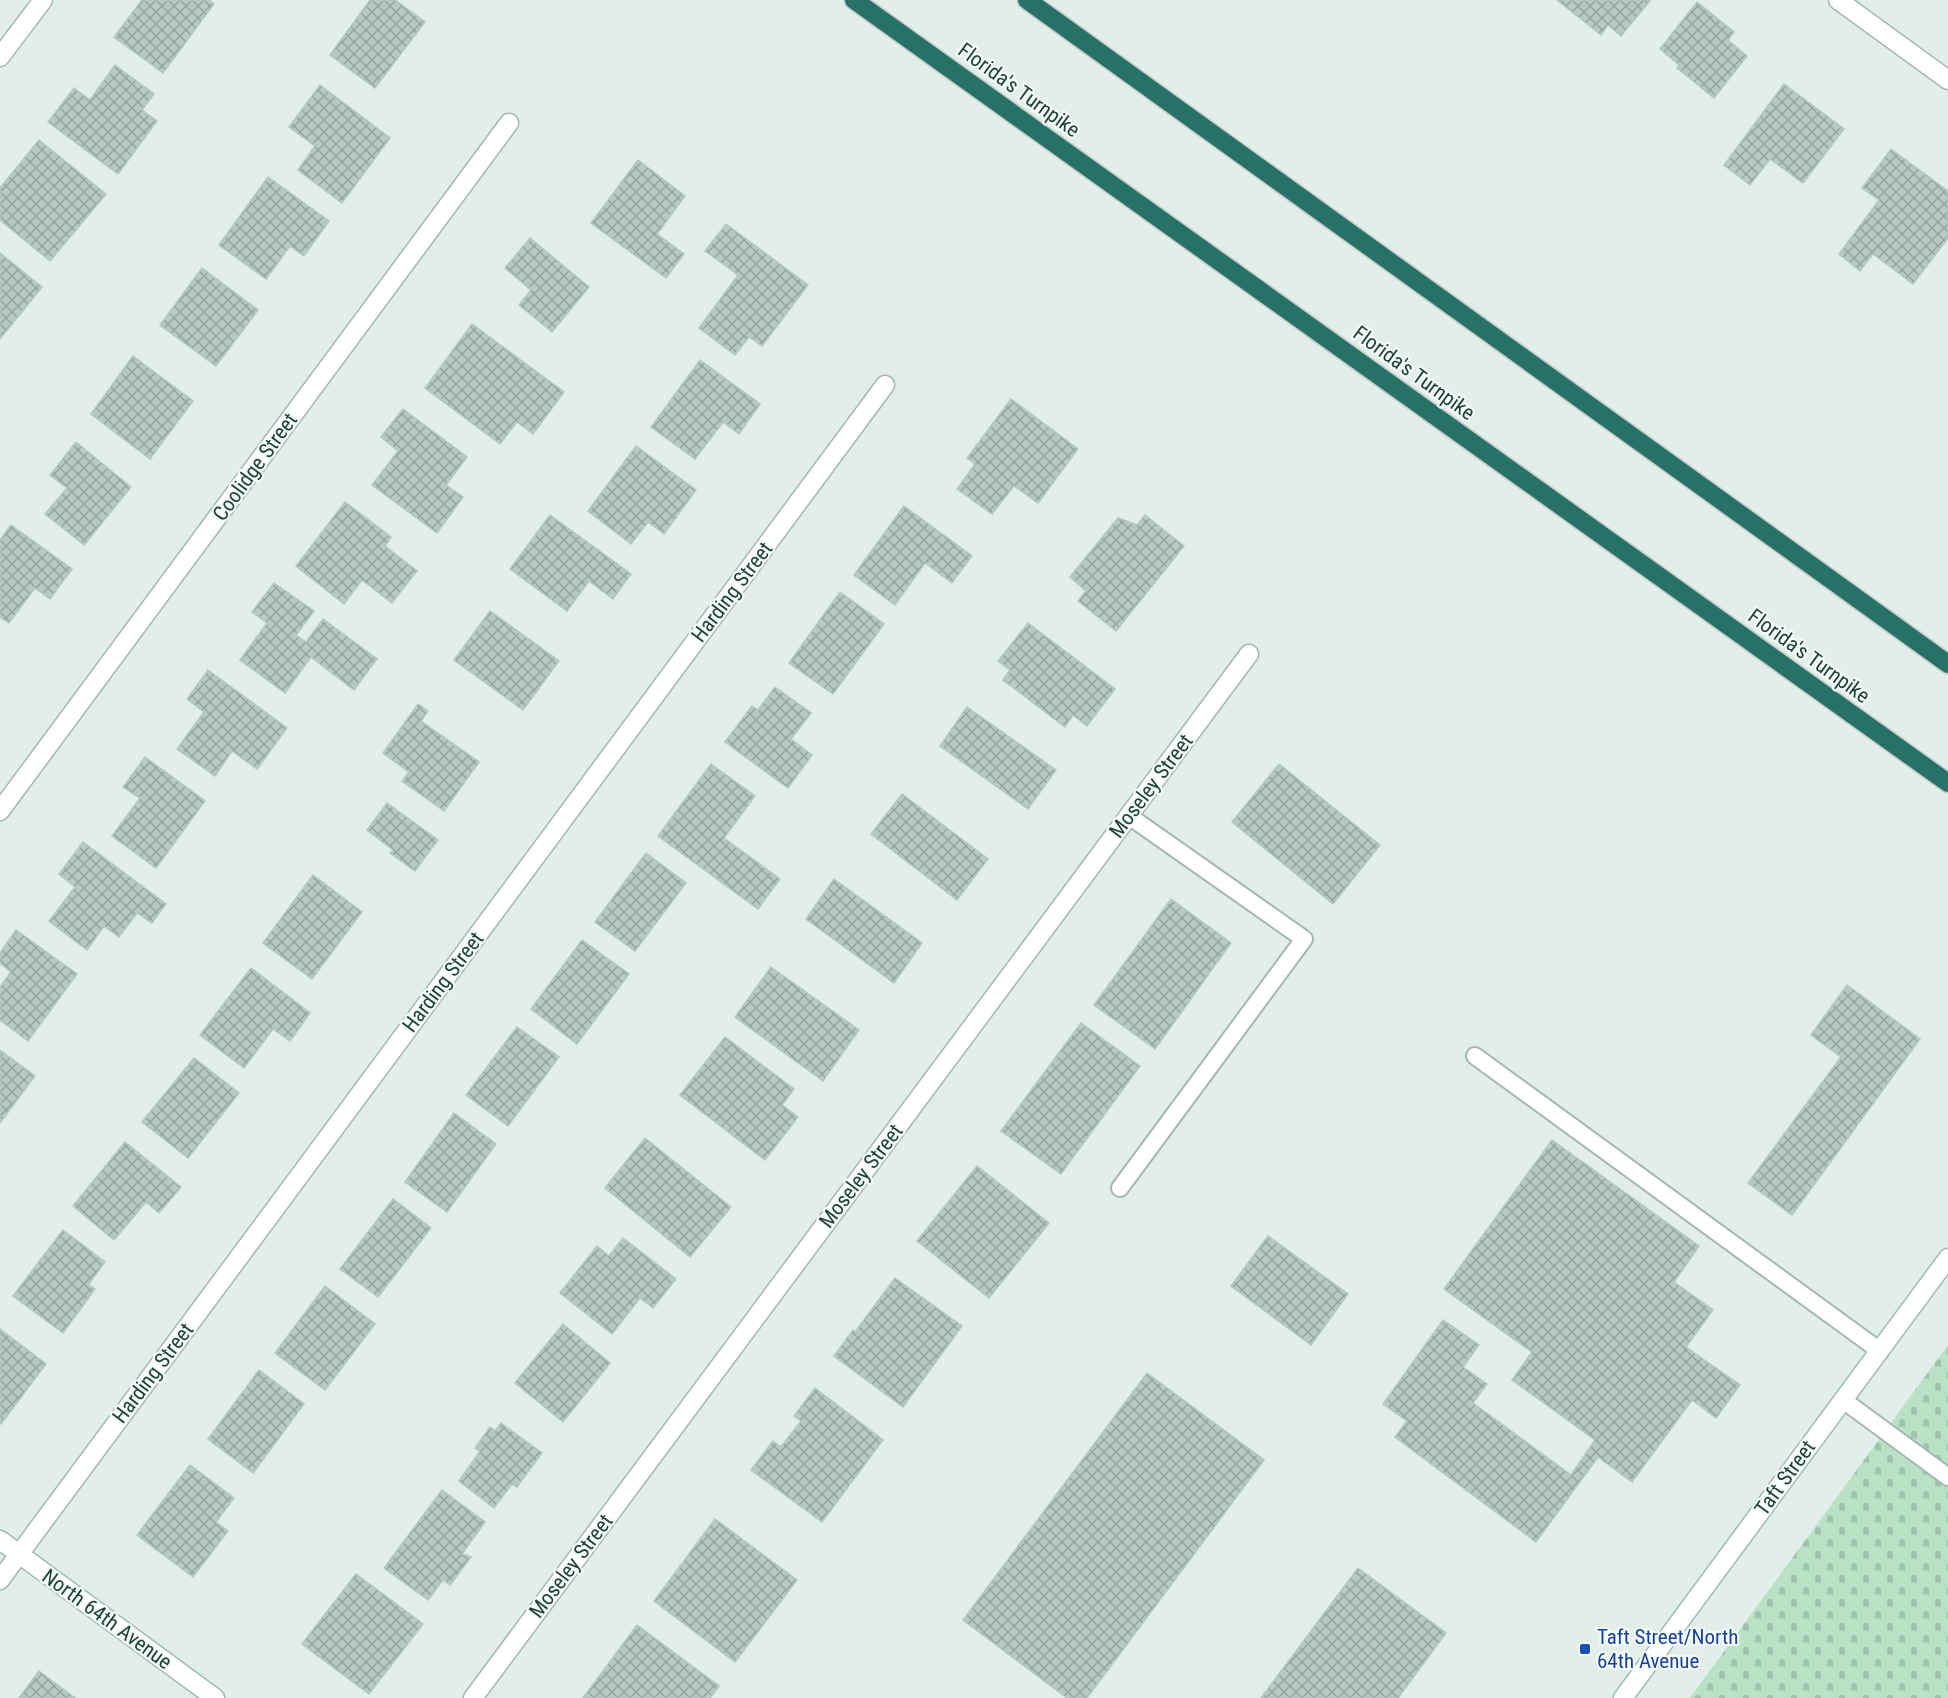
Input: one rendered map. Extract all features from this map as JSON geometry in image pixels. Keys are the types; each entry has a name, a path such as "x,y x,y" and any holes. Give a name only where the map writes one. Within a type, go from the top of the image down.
{"highway":[{"name":"Florida's Turnpike","path":"854,0 1948,783"},
{"path":"1027,0 1948,664"}],"street":[{"path":"0,57 43,0"},
{"path":"1838,0 1948,80"},
{"name":"Coolidge Street","path":"0,811 509,123"},
{"name":"Harding Street","path":"0,1580 885,385"},
{"name":"Moseley Street","path":"473,1698 1249,654"},
{"name":"Taft Street","path":"1623,1698 1948,1258"},
{"name":"North 64th Avenue","path":"0,1540 215,1698"}],"lane":[{"path":"1120,1188 1304,939 1129,816"},
{"path":"1475,1056 1880,1351"},
{"path":"1843,1400 1948,1477"}],"green space":[{"path":"1948,1345 1948,1698 1690,1698"}],"building":[{"path":"142,0 209,0 214,4 163,73 114,37"},
{"path":"370,0 395,0 425,22 375,88 330,55"},
{"path":"1557,0 1650,1 1621,36 1608,25 1601,35"},
{"path":"1697,2 1734,32 1728,40 1747,56 1714,98 1677,68 1679,65 1660,49"},
{"path":"115,65 154,94 142,110 157,121 118,174 48,122 74,88 90,100"},
{"path":"1784,84 1844,129 1803,183 1770,159 1750,185 1724,165"},
{"path":"320,85 390,138 342,203 298,170 315,146 289,127"},
{"path":"39,140 106,194 50,261 0,220 0,188"},
{"path":"1891,149 1948,191 1948,238 1913,284 1873,254 1860,271 1839,254 1879,200 1862,188"},
{"path":"638,160 685,196 657,234 684,254 666,278 591,223"},
{"path":"268,177 329,221 304,256 290,246 266,279 219,245"},
{"path":"726,224 808,285 762,346 749,337 735,355 699,328 738,275 705,251"},
{"path":"530,238 589,287 552,332 519,305 531,290 505,268"},
{"path":"0,253 42,287 0,339"},
{"path":"202,268 258,310 216,366 160,325"},
{"path":"472,324 564,392 533,434 517,422 500,444 425,388"},
{"path":"133,356 193,401 150,459 91,414"},
{"path":"700,360 760,404 739,434 723,422 695,459 651,427"},
{"path":"1011,399 1078,449 1038,503 1014,486 992,514 957,489 975,464 967,458"},
{"path":"403,409 467,457 446,485 463,497 437,533 372,485 398,451 381,437"},
{"path":"76,442 131,487 84,545 45,514 67,488 50,475"},
{"path":"636,446 696,490 664,534 648,522 631,544 588,511"},
{"path":"345,502 391,537 385,546 417,571 392,603 362,580 344,604 296,566"},
{"path":"904,506 972,556 952,583 925,563 895,605 854,575"},
{"path":"550,515 631,574 613,599 589,581 567,611 510,569"},
{"path":"1145,515 1184,546 1116,631 1078,601 1086,591 1070,577 1118,518 1137,525"},
{"path":"11,525 72,569 50,599 35,588 9,623 0,617 0,540"},
{"path":"274,583 314,611 296,635 306,642 323,619 377,659 354,690 311,657 285,693 240,660 267,623 252,612"},
{"path":"840,592 884,624 833,694 789,663"},
{"path":"490,611 559,661 523,710 454,660"},
{"path":"1028,623 1115,689 1087,726 1073,715 1065,727 1003,680 1010,670 998,661"},
{"path":"208,670 287,728 257,769 232,751 215,776 177,749 204,712 187,699"},
{"path":"775,687 811,713 791,739 812,755 788,788 725,742 752,706 758,710"},
{"path":"418,704 428,711 421,721 479,762 444,811 402,781 409,772 383,753"},
{"path":"967,707 1056,770 1028,809 940,746"},
{"path":"145,757 205,801 156,868 112,836 140,798 123,787"},
{"path":"711,764 755,796 724,838 780,879 758,909 658,836"},
{"path":"1279,764 1380,845 1333,904 1232,822"},
{"path":"902,794 988,859 957,900 871,834"},
{"path":"387,803 438,840 415,871 390,853 393,850 367,830"},
{"path":"83,842 166,904 152,923 137,913 119,937 104,926 87,950 49,921 75,887 59,874"},
{"path":"646,853 686,883 635,951 595,922"},
{"path":"313,875 362,912 312,979 263,943"},
{"path":"834,879 922,943 894,983 806,919"},
{"path":"1171,899 1231,943 1155,1049 1094,1005"},
{"path":"16,930 77,974 28,1041 0,1020 0,987 11,972 0,963 0,953"},
{"path":"582,940 629,974 577,1044 531,1009"},
{"path":"771,967 859,1030 823,1081 735,1017"},
{"path":"251,968 310,1013 290,1041 273,1029 244,1068 200,1035"},
{"path":"1847,985 1920,1039 1792,1215 1748,1183 1841,1057 1811,1035"},
{"path":"1081,1023 1140,1066 1061,1174 1001,1131"},
{"path":"517,1027 559,1057 508,1126 466,1095"},
{"path":"725,1037 794,1089 782,1105 798,1117 765,1160 680,1095"},
{"path":"0,1050 35,1076 0,1123"},
{"path":"194,1058 239,1093 188,1158 142,1122"},
{"path":"454,1113 496,1144 447,1212 405,1182"},
{"path":"645,1138 731,1207 690,1257 605,1188"},
{"path":"1552,1140 1699,1246 1674,1282 1713,1310 1686,1347 1740,1385 1716,1418 1692,1400 1632,1482 1598,1457 1536,1542 1395,1437 1407,1421 1383,1404 1443,1320 1479,1345 1463,1367 1487,1384 1473,1403 1571,1475 1595,1440 1512,1380 1532,1352 1444,1289"},
{"path":"125,1142 181,1187 159,1213 146,1202 114,1240 73,1206"},
{"path":"977,1166 1049,1223 989,1298 917,1241"},
{"path":"393,1199 431,1228 378,1297 340,1269"},
{"path":"63,1230 105,1262 88,1285 95,1289 63,1333 13,1296"},
{"path":"1268,1236 1348,1294 1311,1345 1231,1286"},
{"path":"623,1238 676,1279 653,1308 640,1298 612,1334 560,1293 597,1246 609,1256"},
{"path":"895,1278 962,1326 903,1407 834,1356"},
{"path":"325,1286 375,1324 325,1390 275,1353"},
{"path":"563,1324 610,1363 563,1422 515,1383"},
{"path":"0,1329 46,1364 1,1424 0,1423"},
{"path":"259,1370 304,1404 253,1473 208,1439"},
{"path":"1147,1373 1264,1460 1087,1698 1067,1698 963,1620"},
{"path":"815,1388 883,1440 822,1522 751,1470 773,1441 781,1447 801,1421 794,1416"},
{"path":"501,1423 542,1453 517,1487 512,1484 494,1508 459,1481 480,1451 475,1448 490,1427 495,1431"},
{"path":"190,1465 234,1498 216,1522 228,1531 193,1577 137,1535"},
{"path":"442,1490 485,1522 462,1554 471,1557 450,1585 443,1580 428,1600 384,1568"},
{"path":"715,1519 797,1580 735,1662 654,1601"},
{"path":"1358,1568 1446,1633 1398,1698 1261,1698"},
{"path":"356,1574 423,1624 369,1694 302,1644"},
{"path":"637,1625 719,1686 710,1698 583,1698"},
{"path":"39,1671 75,1698 19,1698"}],"place":[{"name":"Taft Street/North 64th Avenue","path":"1585,1649"}]}
